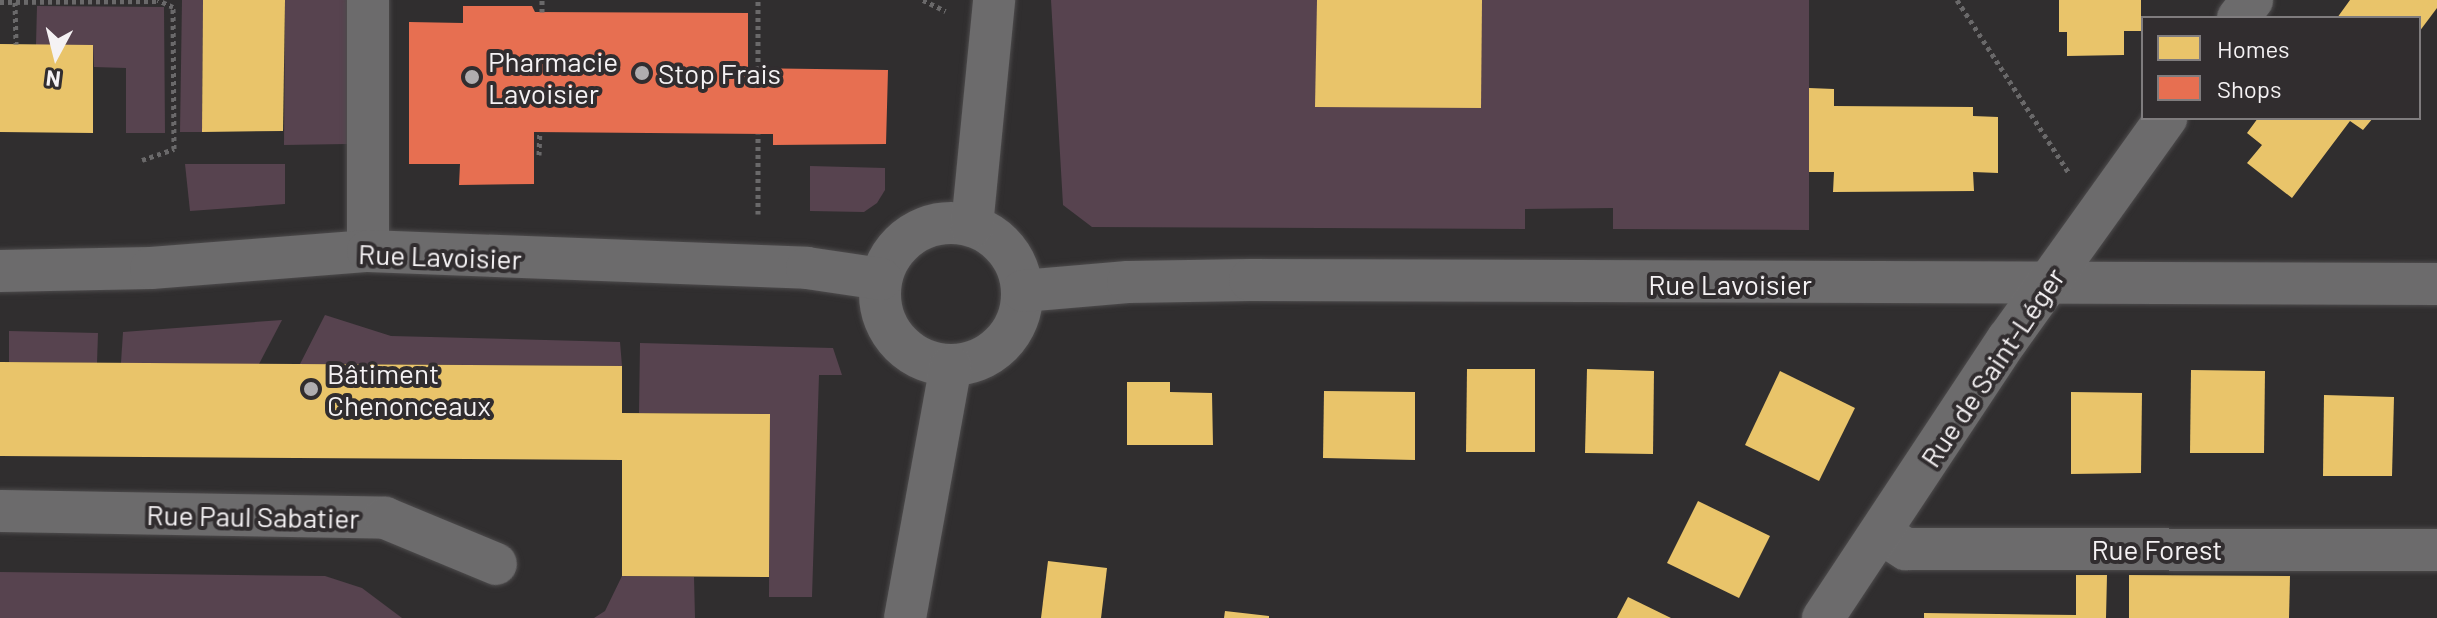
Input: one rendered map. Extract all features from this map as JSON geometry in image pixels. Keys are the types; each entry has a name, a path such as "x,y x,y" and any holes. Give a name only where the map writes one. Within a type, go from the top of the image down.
{"street":[{"path":"368,0 368,251"},
{"path":"972,226 994,0"},
{"path":"2240,16 2252,0"},
{"name":"Rue de Saint-Léger","path":"1823,618 2048,284 2165,120"},
{"path":"956,223 972,226 1000,242 1010,254 1019,272 1023,291 1020,315 1010,335 994,352 973,362 951,366 928,362 907,351 891,334 882,313 881,279 896,249 923,228 956,223"},
{"name":"Rue Lavoisier","path":"0,271 151,268 368,251 807,268 881,279"},
{"name":"Rue Lavoisier","path":"1023,291 1128,282 1250,280 2437,284"},
{"path":"905,618 951,366"},
{"name":"Rue Paul Sabatier","path":"0,511 385,518 496,564"},
{"name":"Rue Forest","path":"1881,533 1906,549 2437,550"}],"path":[{"path":"542,0 542,12"},
{"path":"758,0 758,69"},
{"path":"923,0 944,11"},
{"path":"1957,0 2074,180"},
{"path":"0,2 158,1 173,7 174,149 142,160"},
{"path":"15,2 16,44"},
{"path":"539,155 540,132"},
{"path":"758,134 758,214"}],"shaded area":[{"path":"182,0 203,0 202,132 180,132"},
{"path":"285,0 347,0 347,144 284,145"},
{"path":"1051,0 1809,0 1809,230 1613,229 1613,208 1525,209 1525,229 1092,227 1063,205"},
{"path":"37,6 164,7 165,133 126,133 126,68 94,67 93,45 36,45"},
{"path":"185,164 285,164 285,204 190,211"},
{"path":"810,166 885,168 885,190 877,203 864,212 810,211"},
{"path":"325,315 391,336 620,342 622,366 300,364"},
{"path":"282,320 259,364 121,363 123,332"},
{"path":"9,331 98,333 97,363 9,362"},
{"path":"640,343 833,348 842,375 819,375 812,597 769,597 770,414 639,413"},
{"path":"0,572 325,576 362,588 402,618 0,618"},
{"path":"622,576 694,577 695,618 594,618 605,611"}],"building: Homes":[{"path":"203,0 285,0 283,131 202,132"},
{"path":"1317,0 1482,0 1481,108 1315,107"},
{"path":"2059,0 2141,0 2141,31 2124,31 2124,55 2067,56 2067,32 2059,32"},
{"path":"2350,0 2437,0 2437,8 2421,29 2421,16 2338,16"},
{"path":"0,44 93,45 93,133 0,132"},
{"path":"1809,88 1834,89 1834,106 1973,107 1973,116 1998,117 1998,173 1973,172 1974,191 1833,192 1834,172 1809,172"},
{"path":"2257,120 2371,120 2363,130 2350,121 2292,198 2247,163 2262,145 2247,133"},
{"name":"Bâtiment Chenonceaux","path":"0,362 622,366 622,413 770,414 769,577 622,576 622,460 0,456"},
{"path":"1467,369 1535,369 1535,452 1466,452"},
{"path":"1587,369 1654,371 1653,454 1585,453"},
{"path":"2191,370 2265,371 2264,453 2190,453"},
{"path":"1780,371 1855,408 1819,481 1745,445"},
{"path":"1127,382 1170,382 1170,392 1212,393 1213,445 1127,445"},
{"path":"1324,391 1415,392 1415,460 1323,458"},
{"path":"2071,392 2142,393 2141,473 2071,474"},
{"path":"2324,395 2394,397 2392,476 2323,476"},
{"path":"1698,501 1770,536 1739,598 1667,563"},
{"path":"1048,561 1107,568 1101,618 1041,618"},
{"path":"2076,575 2107,575 2106,618 1924,618 1924,613 2076,615"},
{"path":"2129,575 2290,576 2289,618 2129,618"},
{"path":"1628,597 1671,618 1617,618"},
{"path":"1225,611 1269,616 1269,618 1224,618"}],"building: Shops":[{"path":"463,6 532,6 535,12 748,13 748,68 888,70 886,144 773,145 773,134 534,132 534,184 459,185 460,164 409,164 409,22 463,23"}],"place":[{"name":"Stop Frais","path":"642,73"},
{"name":"Pharmacie Lavoisier","path":"472,77"},
{"name":"Bâtiment Chenonceaux","path":"311,389"}]}
